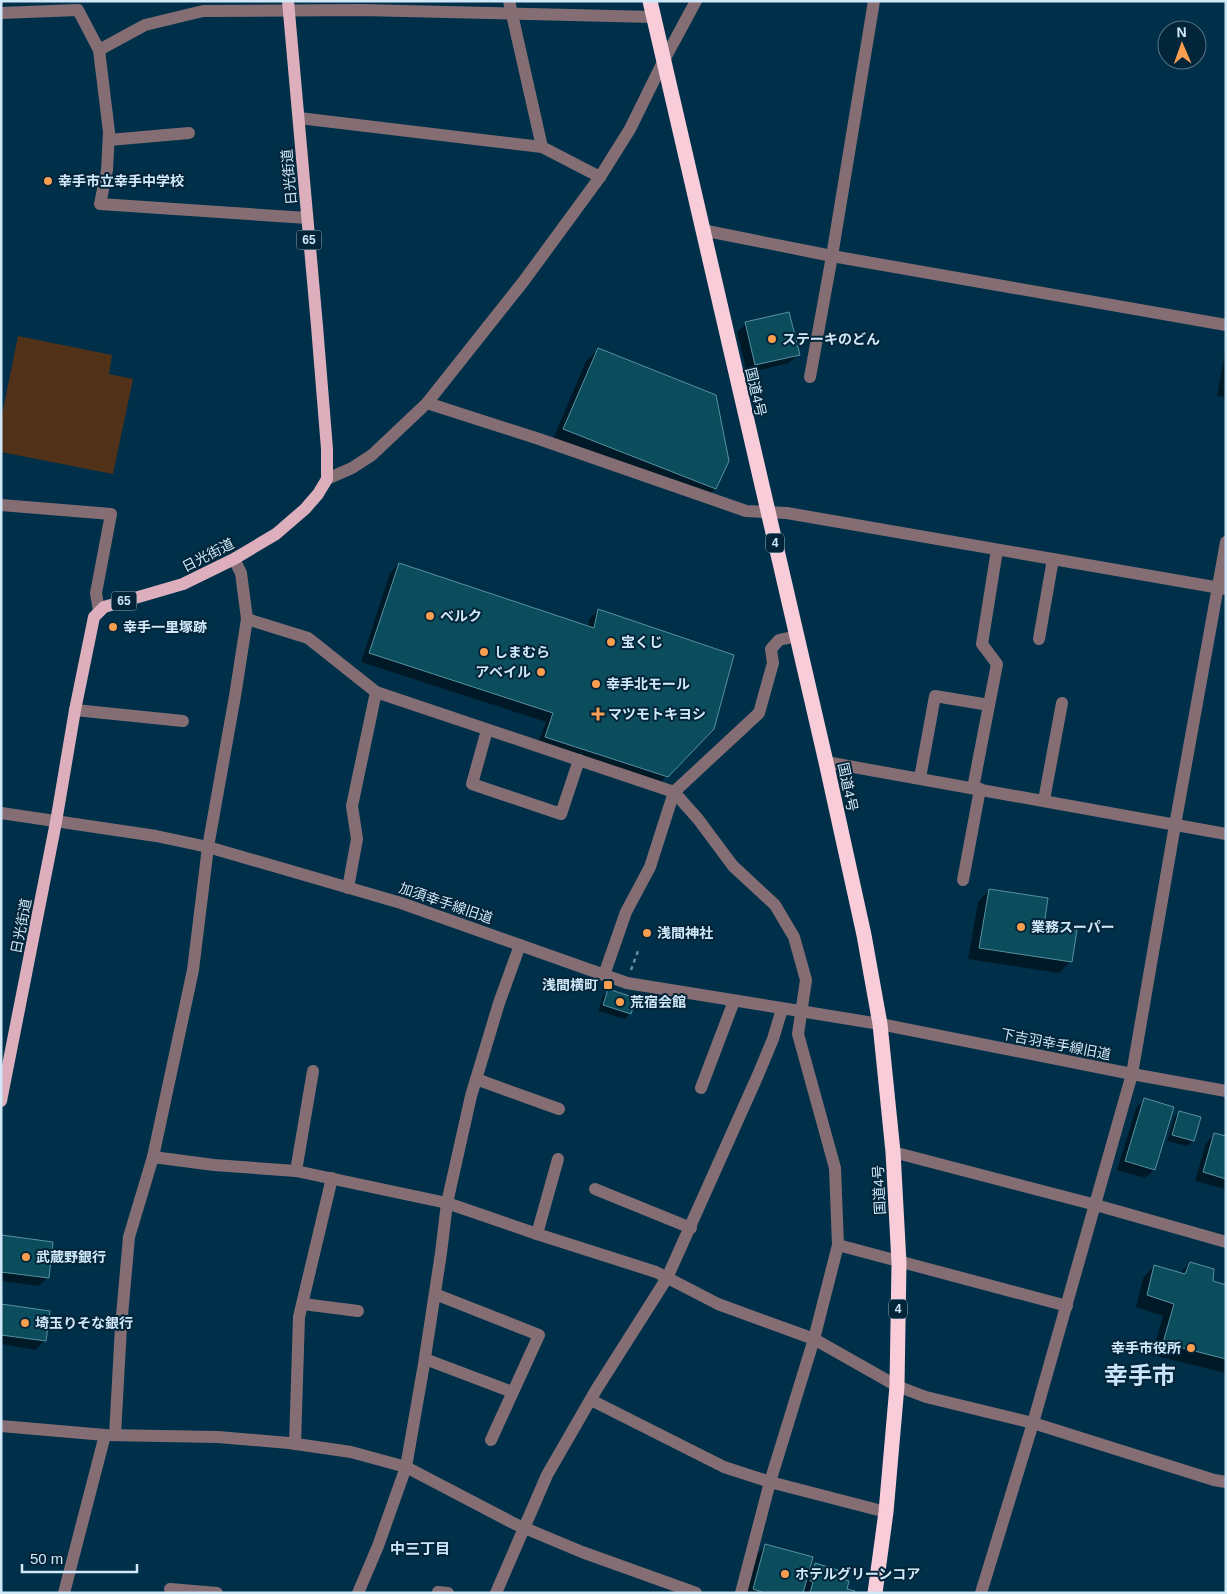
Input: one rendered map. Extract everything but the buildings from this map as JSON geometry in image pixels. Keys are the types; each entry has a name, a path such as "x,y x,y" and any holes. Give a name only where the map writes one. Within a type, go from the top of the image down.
{"highway":[{"name":"国道4号","path":"650,1 826,762 864,935 880,1024 893,1152 898,1263 897,1386 886,1512 875,1593"}],"main road":[{"name":"日光街道","path":"1,1102 94,617 104,607 183,584 234,559 276,534 305,509 318,494 328,478 299,118 288,6"}],"street":[{"path":"328,478 352,468 372,455 427,403 523,282 600,177 630,129 696,1"},
{"path":"810,378 874,1"},
{"path":"99,50 144,25 203,10 288,6 361,10 510,8 654,17"},
{"path":"510,8 542,147"},
{"path":"1,13 78,10 99,50 108,140 107,170 100,204 307,218"},
{"path":"299,118 542,147 600,177"},
{"path":"108,140 189,133"},
{"path":"702,230 832,256 1226,326"},
{"path":"427,403 539,438 746,511 787,513 1222,589"},
{"path":"1,505 110,514 96,593 98,611"},
{"path":"982,1593 1033,1423 1132,1074 1175,825 1222,589 1226,542"},
{"path":"963,880 997,664 982,644 997,550"},
{"path":"64,1593 110,1435 129,1237 153,1157 193,970 208,848 236,696 247,619 241,573 234,559"},
{"path":"1039,639 1053,559"},
{"path":"247,619 308,638 376,692 674,792 698,819 733,866 775,906 794,937 806,980 798,1034 835,1168 838,1246 814,1339 770,1482 741,1593"},
{"path":"604,975 626,912 650,868 674,792 759,713 773,663 771,649 779,640 797,636"},
{"path":"348,888 356,839 352,806 376,692"},
{"path":"920,778 935,696 989,706"},
{"path":"1044,800 1062,703"},
{"path":"75,710 183,720"},
{"path":"487,730 472,784 561,814 579,760"},
{"path":"826,762 1226,834"},
{"name":"加須幸手線旧道","path":"1,813 156,836 208,848 401,903 627,983 880,1024"},
{"path":"358,1593 378,1546 406,1467 425,1359 447,1203 476,1079 499,1003 520,945"},
{"path":"701,1088 734,1001"},
{"path":"496,1593 547,1475 667,1278 691,1228 773,1039 782,1009"},
{"name":"下吉羽幸手線旧道","path":"880,1024 1226,1092"},
{"path":"296,1171 313,1072"},
{"path":"476,1079 559,1109"},
{"path":"893,1152 1096,1205 1226,1242"},
{"path":"153,1157 214,1165 296,1171 447,1203 656,1272 718,1304 814,1339 897,1386 926,1397 1033,1423 1214,1480 1226,1482"},
{"path":"537,1234 558,1159"},
{"path":"295,1444 299,1317 332,1178"},
{"path":"595,1189 691,1228"},
{"path":"838,1246 1066,1306"},
{"path":"435,1294 539,1335 491,1440"},
{"path":"302,1304 358,1312"},
{"path":"425,1359 512,1392"},
{"path":"591,1400 724,1467 770,1482 886,1512"},
{"path":"1,1426 110,1435 218,1437 295,1444 351,1452 406,1467 524,1528 582,1552 696,1593"},
{"path":"170,1589 217,1593"},
{"path":"438,1592 448,1593"}],"path":[{"path":"627,983 638,950"}],"shaded area":[{"path":"18,336 112,355 109,374 133,379 113,474 1,452 1,420"}],"place":[{"name":"幸手市立幸手中学校","path":"48,181"},
{"name":"ステーキのどん","path":"772,339"},
{"name":"ベルク","path":"430,616"},
{"name":"幸手一里塚跡","path":"113,627"},
{"name":"宝くじ","path":"611,642"},
{"name":"しまむら","path":"484,652"},
{"name":"アベイル","path":"541,672"},
{"name":"幸手北モール","path":"596,684"},
{"name":"マツモトキヨシ","path":"598,714"},
{"name":"業務スーパー","path":"1021,927"},
{"name":"浅間神社","path":"647,933"},
{"name":"浅間横町","path":"608,985"},
{"name":"荒宿会館","path":"620,1002"},
{"name":"武蔵野銀行","path":"26,1257"},
{"name":"埼玉りそな銀行","path":"25,1323"},
{"name":"幸手市役所","path":"1191,1348"},
{"name":"ホテルグリーンコア","path":"785,1574"}],"district":[{"name":"幸手市","path":"1140,1376"},
{"name":"中三丁目","path":"420,1549"}]}
